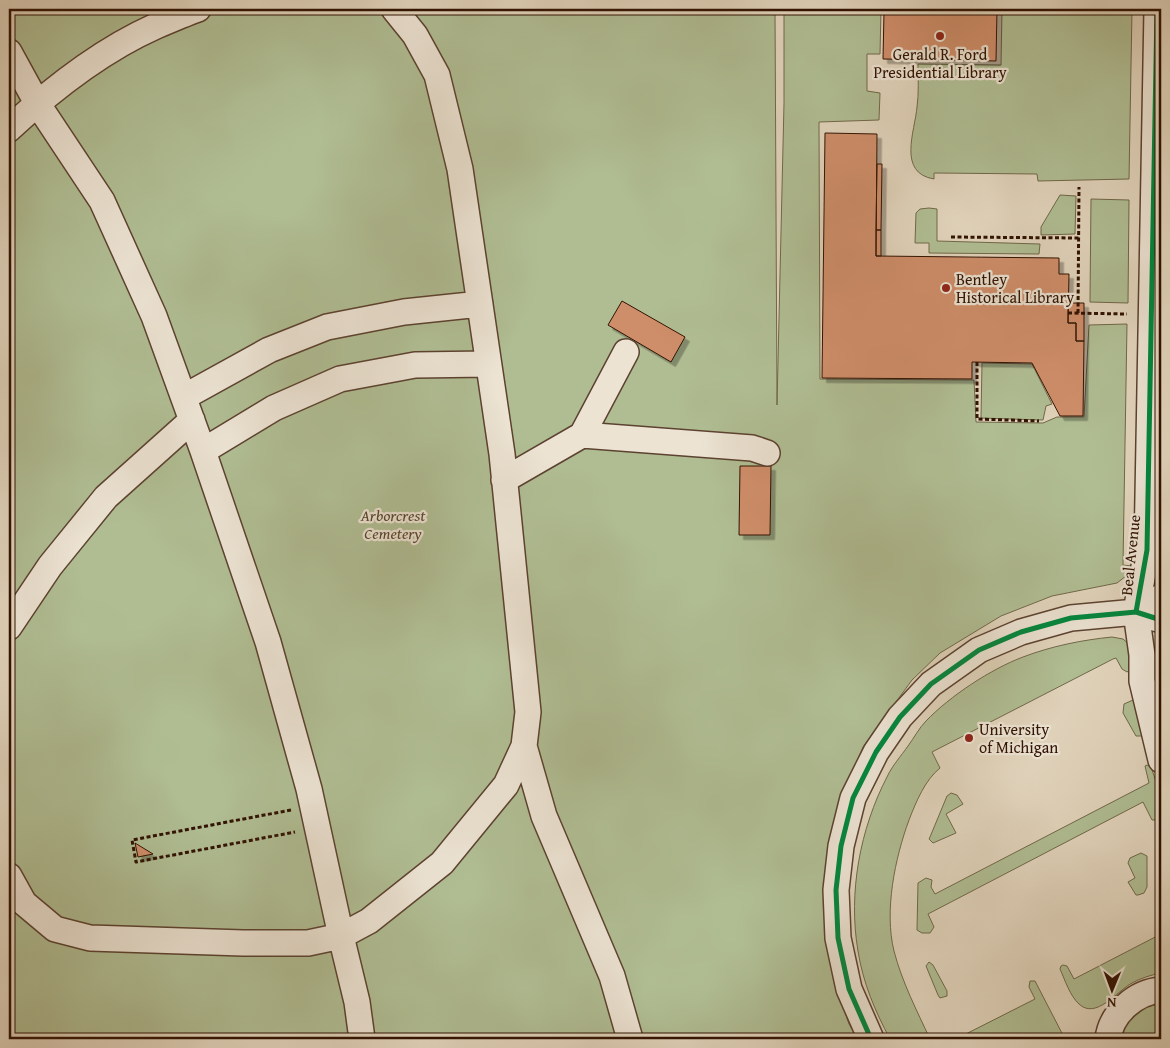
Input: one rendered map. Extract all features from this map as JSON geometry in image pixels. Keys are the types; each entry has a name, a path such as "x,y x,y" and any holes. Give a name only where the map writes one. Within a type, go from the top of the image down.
{"street":[{"path":"9,128 38,103 98,58 154,26 198,9"},
{"path":"9,876 24,903 55,929 90,938 243,944 308,943 341,936 369,921 442,863 506,785 524,746 528,712 504,480 460,168 437,75 415,34 394,9"},
{"name":"Beal Avenue","path":"872,1039 848,989 838,938 836,890 841,846 853,798 876,752 900,717 931,684 979,650 1021,632 1071,618 1136,612 1146,550 1158,188 1157,9"},
{"path":"9,52 38,103 102,201 154,316 204,451 268,642 315,817 357,1002 362,1039"},
{"path":"9,628 50,566 106,497 188,408 269,350 327,327 404,312 480,304"},
{"path":"504,480 582,435 626,352"},
{"path":"204,451 274,408 340,379 415,365 488,364"},
{"path":"582,435 752,448 767,453"},
{"path":"1136,612 1161,598"},
{"path":"1136,612 1161,620"},
{"path":"1136,612 1142,655 1142,681 1161,760"},
{"path":"524,746 544,816 612,976 630,1039"},
{"path":"1108,1039 1116,1016 1134,999 1152,991 1161,990"}],"path":[{"path":"1078,313 1080,187"},
{"path":"951,236 1079,238"},
{"path":"1068,313 1132,314"},
{"path":"977,362 977,419 1039,421"},
{"path":"315,817 136,862 132,840 315,817"},
{"path":"1158,903 1161,909"}],"green space":[{"name":"Arborcrest Cemetery","path":"9,9 775,9 777,405 784,103 784,9 890,9 881,10 880,54 867,54 867,91 880,93 879,120 819,122 820,379 974,380 976,422 1043,423 1057,417 1084,417 1089,325 1127,324 1123,565 1132,566 1126,576 1117,583 1052,596 1001,616 940,653 912,680 863,747 843,796 828,852 824,912 837,989 849,1024 858,1039 9,1039"},
{"path":"1002,9 1132,9 1129,179 1038,181 1037,174 934,173 934,179 923,175 915,169 911,150 918,102 918,64 1001,65"},
{"path":"1060,195 1076,196 1075,234 1041,235 1041,227"},
{"path":"1091,199 1129,200 1128,303 1090,302"},
{"path":"920,209 937,209 937,241 1040,244 1039,254 929,253 929,243 915,243 916,213"},
{"path":"982,363 1032,364 1052,404 1046,406 1043,420 981,418"},
{"path":"1112,637 1123,639 1130,645 1130,670 1127,672 1122,669 1116,658 1113,659 932,752 940,768 921,792 904,835 892,885 890,919 891,935 897,963 930,1039 890,1039 866,986 855,929 856,884 863,840 878,797 889,773 926,721 947,702 985,676 1011,662 1045,650 1078,642"},
{"path":"1135,700 1142,736 1136,736 1123,713 1124,704"},
{"path":"1145,766 1151,767 1161,796 1161,815 1156,820 1152,820 1143,802 928,914 934,927 930,933 922,933 917,930 918,883 926,878 932,880 931,887 935,894 1149,783"},
{"path":"951,793 957,795 963,804 946,814 956,833 933,843 929,839 947,796"},
{"path":"1141,853 1147,856 1147,887 1144,893 1136,895 1128,882 1135,878 1128,863 1130,858"},
{"path":"1161,934 1161,973 1132,983 1106,1002 1092,1009 1086,1008 1076,1001 1060,969 1061,966 1067,966 1074,979"},
{"path":"929,962 933,965 947,991 947,996 940,998 938,995 926,966"},
{"path":"1030,981 1035,981 1065,1039 956,1039 1035,999 1029,987"},
{"path":"1161,1000 1161,1039 1122,1039 1127,1025 1141,1009"}],"building":[{"name":"Gerald R. Ford Presidential Library","path":"895,9 997,9 996,61 883,59 884,12 895,12"},
{"name":"Bentley Historical Library","path":"825,133 877,134 876,256 1059,258 1059,274 1069,274 1068,323 1076,323 1076,341 1084,341 1083,416 1060,416 1032,363 972,362 972,379 822,378"},
{"path":"877,164 882,164 881,230 876,230"},
{"path":"876,230 881,230 881,256 876,256"},
{"path":"622,301 685,337 671,362 608,325"},
{"path":"1068,303 1084,303 1084,341 1076,341 1076,323 1068,323"},
{"path":"740,466 771,466 770,535 739,535"},
{"path":"135,843 153,854 138,857"}],"cycle path":[{"path":"1136,612 1147,550 1157,9"},
{"path":"871,1039 849,989 838,938 836,890 841,846 853,798 876,752 900,717 931,684 979,650 1021,632 1071,618 1136,612 1161,620"}],"place":[{"name":"Gerald R. Ford Presidential Library","path":"940,36"},
{"name":"Bentley Historical Library","path":"946,288"},
{"name":"University of Michigan","path":"969,738"}]}
